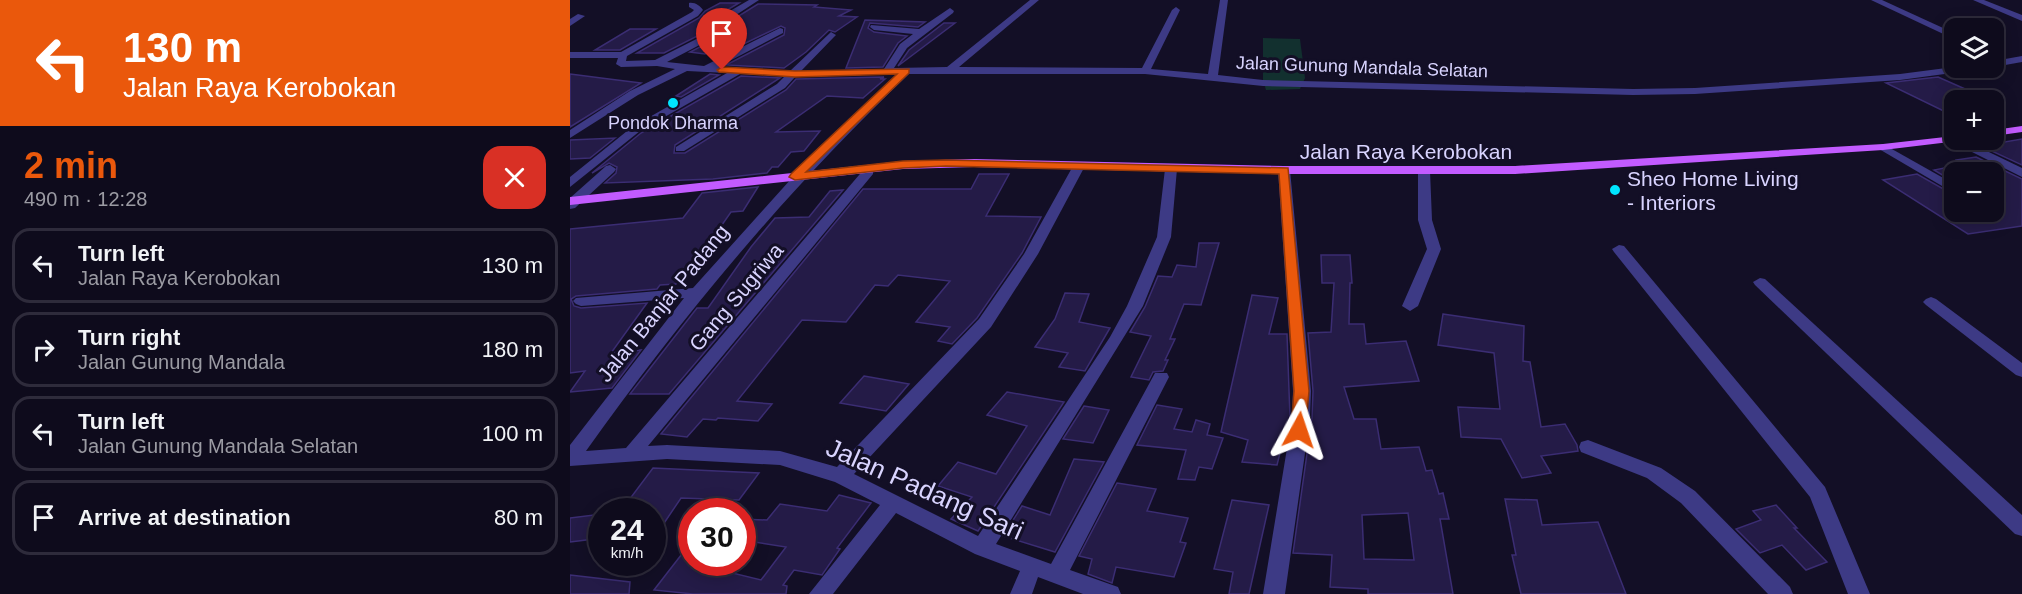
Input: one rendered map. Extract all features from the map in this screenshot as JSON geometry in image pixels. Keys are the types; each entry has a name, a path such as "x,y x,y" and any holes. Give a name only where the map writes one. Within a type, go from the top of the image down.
{"main road":[{"path":"2004,132 2020,130"},
{"name":"Jalan Raya Kerobokan","path":"571,202 914,164 1424,171 1598,166 1899,146 1944,140"}],"street":[{"path":"623,55 621,64 657,63 735,23 736,21 726,17 755,0"},
{"path":"949,70 1035,0"},
{"path":"1213,76 1224,0"},
{"path":"1875,0 1944,31"},
{"path":"1977,0 2022,18"},
{"path":"570,55 623,55 696,14 697,7 692,5"},
{"path":"1144,71 1176,10"},
{"path":"887,72 903,46 950,11"},
{"path":"570,23 581,16"},
{"path":"874,27 921,32"},
{"path":"706,69 780,31"},
{"path":"680,148 781,86 831,35"},
{"path":"2004,58 2011,61"},
{"path":"2004,62 2022,60"},
{"name":"Jalan Gunung Mandala Selatan","path":"657,63 685,68 795,74 949,70 1144,71 1213,76 1263,83 1633,92 1695,91 1900,77 1944,71"},
{"path":"570,135 634,93 685,68"},
{"path":"570,183 636,129 738,71"},
{"name":"Jalan Banjar Padang","path":"570,459 693,293 795,177 906,71"},
{"path":"1899,146 1944,172"},
{"path":"1883,147 1944,183"},
{"path":"1977,150 2022,173"},
{"path":"841,476 985,323 1031,254 1079,166"},
{"path":"571,202 610,169"},
{"path":"982,548 1117,339 1135,306 1167,226 1171,169"},
{"path":"1274,594 1301,418 1302,391 1284,170"},
{"name":"Gang Sugriwa","path":"635,449 869,171"},
{"path":"1410,306 1434,249 1425,220 1424,171"},
{"path":"1619,249 1818,493 1859,594"},
{"path":"1760,282 2022,528"},
{"path":"581,301 693,293"},
{"path":"1931,302 2022,371"},
{"path":"1056,575 1161,377"},
{"path":"1588,447 1654,473 1688,497 1782,594"},
{"name":"Jalan Padang Sari","path":"570,459 668,452 726,453 780,458 841,476 982,548 1110,594"},
{"path":"820,594 893,502"},
{"path":"1022,594 1032,566"}],"green space":[{"path":"1263,38 1300,39 1305,78 1300,89 1266,90 1263,80"}],"building":[{"path":"720,3 739,3 722,13 721,19 725,22 664,53 637,53 699,18 705,11"},
{"path":"758,4 817,5 814,7 851,10 839,16 857,17 835,32 829,30 806,52 784,68 726,65 784,35 785,28 781,26 723,54 718,47 705,54 690,52 739,27 742,20 737,17"},
{"path":"865,20 925,22 918,27 870,23 868,28 874,32 907,36 898,43 883,67 846,68"},
{"path":"944,23 955,23 898,66 909,50"},
{"path":"630,29 656,29 620,50 595,50"},
{"path":"570,74 609,79 641,83 570,127"},
{"path":"710,74 719,75 681,97 676,96"},
{"path":"741,76 780,78 675,145 674,153 685,153 786,90 796,79 884,77 880,79 885,79 863,98 827,96 776,132 820,131 804,151 791,152 778,167 772,167 767,173 713,179 605,183 616,173 617,167 609,163 592,173 641,133"},
{"path":"1938,77 1967,90 1944,90 1944,111 1886,83"},
{"path":"615,138 590,158 570,159 570,140"},
{"path":"2022,139 2022,165 1990,150 2004,150 2004,142"},
{"path":"1976,157 1986,162 1961,162 1957,160"},
{"path":"1944,168 1944,176 1934,170"},
{"path":"2004,170 2022,179 2022,226 1968,234 1949,222 2004,222"},
{"path":"979,174 1009,174 986,216 1041,217 1022,253 977,318 952,344 938,341 950,327 916,322 950,281 898,275 888,286 875,285 846,322 802,320 737,401 772,404 758,421 703,419 687,437 661,434 863,189 971,189"},
{"path":"1917,174 1944,189 1944,219 1883,180"},
{"path":"758,187 743,211 731,212 691,269 686,269 676,284 660,285 657,289 576,296 571,299 574,306 581,308 647,303 611,353 641,350 612,388 570,392 585,371 570,373 570,229 683,218 702,193"},
{"path":"843,190 669,394 630,394 697,308 708,308 751,247 775,218 809,217 830,191"},
{"path":"1199,243 1219,243 1201,305 1184,304 1170,339 1175,339 1165,360 1168,360 1163,371 1153,372 1149,380 1131,377 1151,336 1130,332 1145,307 1158,276 1172,277 1177,265 1196,267"},
{"path":"1321,255 1350,255 1352,283 1350,283 1349,324 1364,324 1366,344 1406,341 1419,381 1344,387 1354,419 1376,419 1381,449 1419,447 1426,471 1432,470 1439,494 1443,493 1449,519 1440,519 1453,594 1368,594 1368,589 1330,587 1332,555 1293,553 1312,418 1313,391 1308,333 1331,332 1334,283 1322,283","holes":["1408,513 1414,560 1364,559 1362,515"]},
{"path":"1065,293 1089,294 1079,322 1110,328 1085,371 1059,367 1068,353 1035,347 1055,319"},
{"path":"1252,295 1278,298 1269,334 1287,334 1290,418 1285,450 1281,449 1277,465 1242,462 1248,440 1221,432"},
{"path":"1443,314 1524,326 1523,361 1530,362 1541,427 1565,424 1578,451 1541,456 1551,473 1522,478 1501,439 1461,437 1458,407 1500,409 1494,353 1438,345"},
{"path":"864,376 909,384 886,411 840,403"},
{"path":"1007,392 1064,402 978,531 951,519 972,497 938,486 958,462 996,474 1027,426 987,415"},
{"path":"1157,405 1182,409 1174,429 1192,432 1196,420 1210,424 1207,435 1223,438 1212,469 1199,467 1195,480 1178,479 1186,450 1137,445"},
{"path":"1084,406 1109,410 1093,443 1063,439"},
{"path":"1074,459 1104,462 1055,552 1003,536 1022,506 1050,515"},
{"path":"653,468 759,473 740,498 678,498 678,502 666,520 666,498 630,498"},
{"path":"1117,483 1156,489 1147,511 1188,518 1180,542 1186,543 1174,577 1116,567 1112,583 1088,574 1092,559 1079,556"},
{"path":"839,495 871,503 837,548 840,549 822,575 794,570 783,585 787,586 786,594 693,594 654,590 678,559 678,576 745,576 761,580 786,547 756,542 756,520 767,520 780,504 827,511"},
{"path":"1505,499 1537,500 1542,525 1598,522 1626,594 1521,594 1512,555 1516,555"},
{"path":"1232,500 1269,505 1249,594 1229,594 1233,572 1214,569"},
{"path":"1776,505 1797,528 1794,528 1827,562 1806,570 1782,545 1760,553 1736,529 1761,520 1753,511"},
{"path":"588,516 588,540 570,542 570,518"},
{"path":"570,575 630,582 629,594 570,594"}],"place":[{"name":"Pondok Dharma","path":"673,103"},
{"name":"Sheo Home Living - Interiors","path":"1615,190"}],"route":[{"path":"722,70 795,74 906,71 855,117 795,177 903,165 946,163 1284,170 1302,391 1299,430"}]}
